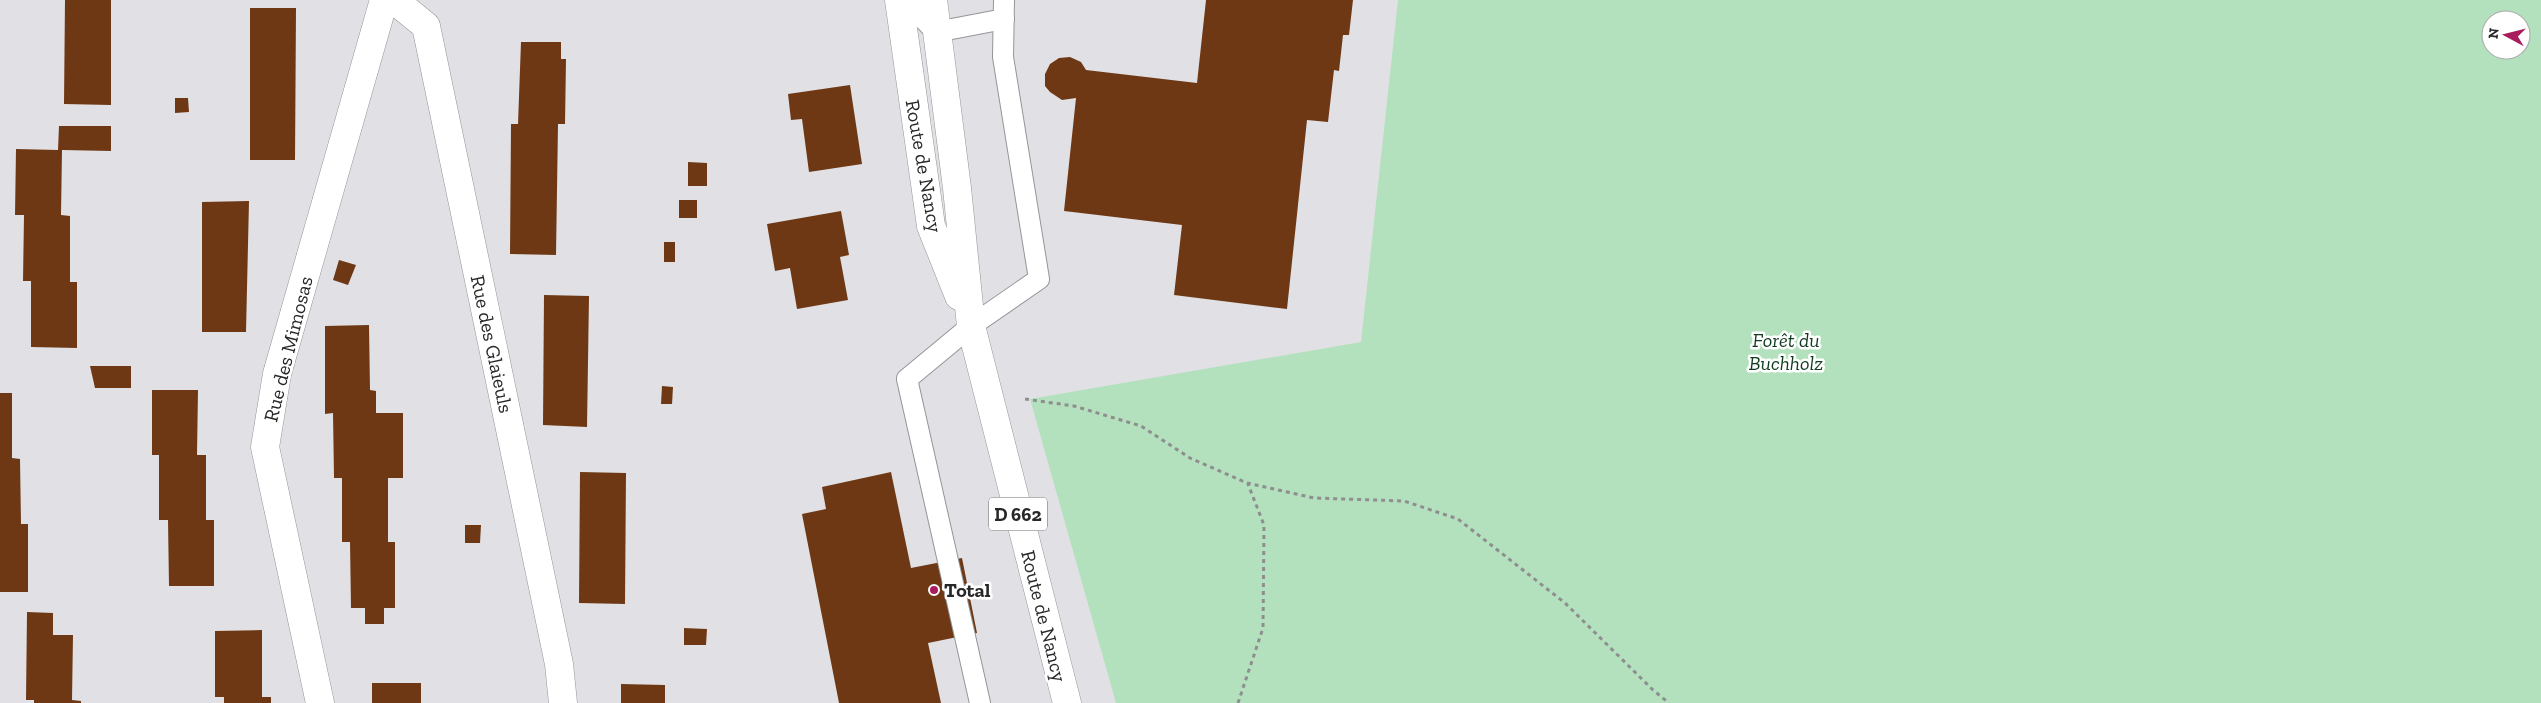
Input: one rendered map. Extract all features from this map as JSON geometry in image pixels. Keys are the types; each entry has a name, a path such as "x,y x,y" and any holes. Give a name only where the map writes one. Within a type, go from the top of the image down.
{"street":[{"name":"Rue des Mimosas","path":"320,703 265,447 277,374 384,0"},
{"name":"Rue des Glaieuls","path":"394,0 426,26 559,664 563,703"},
{"name":"Route de Nancy","path":"899,0 931,226 971,326 1066,703"},
{"name":"Route de Nancy","path":"933,0 958,188 971,326"}],"lane":[{"path":"905,0 936,32 1004,10 1003,57 1039,279 971,326 907,378 980,703"}],"path":[{"path":"988,394 1074,406 1141,426 1190,458 1247,483 1314,498 1404,501 1458,518 1565,603 1653,690 1669,703"},
{"path":"1238,703 1263,628 1264,525 1247,483"}],"green space":[{"name":"Forêt du Buchholz","path":"1398,0 2541,0 2541,703 1116,703 1030,399 1361,342"}],"building":[{"path":"65,0 111,0 111,105 64,104"},
{"path":"1206,0 1353,0 1349,35 1343,35 1339,71 1334,70 1328,122 1307,120 1287,309 1174,295 1182,225 1064,211 1076,98 1062,100 1045,86 1045,74 1050,64 1059,58 1070,57 1081,62 1086,70 1197,83"},
{"path":"250,8 296,8 295,160 250,160"},
{"path":"521,42 561,42 561,59 566,59 565,124 558,124 556,255 510,254 511,124 518,124"},
{"path":"850,85 862,164 809,172 802,119 791,120 788,94"},
{"path":"175,98 188,98 189,112 175,113"},
{"path":"59,126 111,126 111,151 62,150 61,215 70,216 70,282 77,282 77,348 31,347 31,281 23,281 24,215 15,215 16,149 58,150"},
{"path":"688,162 707,163 707,186 688,186"},
{"path":"679,200 697,200 697,218 679,218"},
{"path":"249,201 246,332 202,332 202,202"},
{"path":"841,211 849,255 840,257 848,300 797,309 790,268 775,271 767,224"},
{"path":"664,242 675,242 675,262 664,262"},
{"path":"339,260 356,265 348,285 333,280"},
{"path":"544,295 589,296 587,427 543,425"},
{"path":"369,325 370,390 376,391 376,413 403,413 403,478 388,478 388,542 395,542 395,608 384,608 384,624 365,624 365,608 351,608 350,542 342,542 342,478 334,478 333,413 325,414 325,326"},
{"path":"90,366 131,366 131,388 95,388"},
{"path":"662,386 673,387 672,404 661,404"},
{"path":"152,390 198,390 197,455 206,455 206,520 214,520 214,586 169,586 168,520 159,520 159,455 152,455"},
{"path":"0,393 12,393 12,458 20,459 21,524 28,524 28,592 0,592"},
{"path":"580,472 626,473 625,604 579,603"},
{"path":"891,472 911,568 962,558 977,633 928,643 941,703 839,703 802,514 826,509 822,487"},
{"path":"465,525 481,525 480,543 465,543"},
{"path":"27,612 53,613 53,635 73,635 72,700 81,701 81,703 34,703 34,700 26,700"},
{"path":"684,628 707,629 706,645 684,645"},
{"path":"262,630 262,697 271,697 271,703 224,703 224,697 215,697 215,631"},
{"path":"372,683 421,683 421,703 372,703"},
{"path":"621,684 665,685 665,703 621,703"}],"place":[{"name":"Total","path":"934,590"}]}
